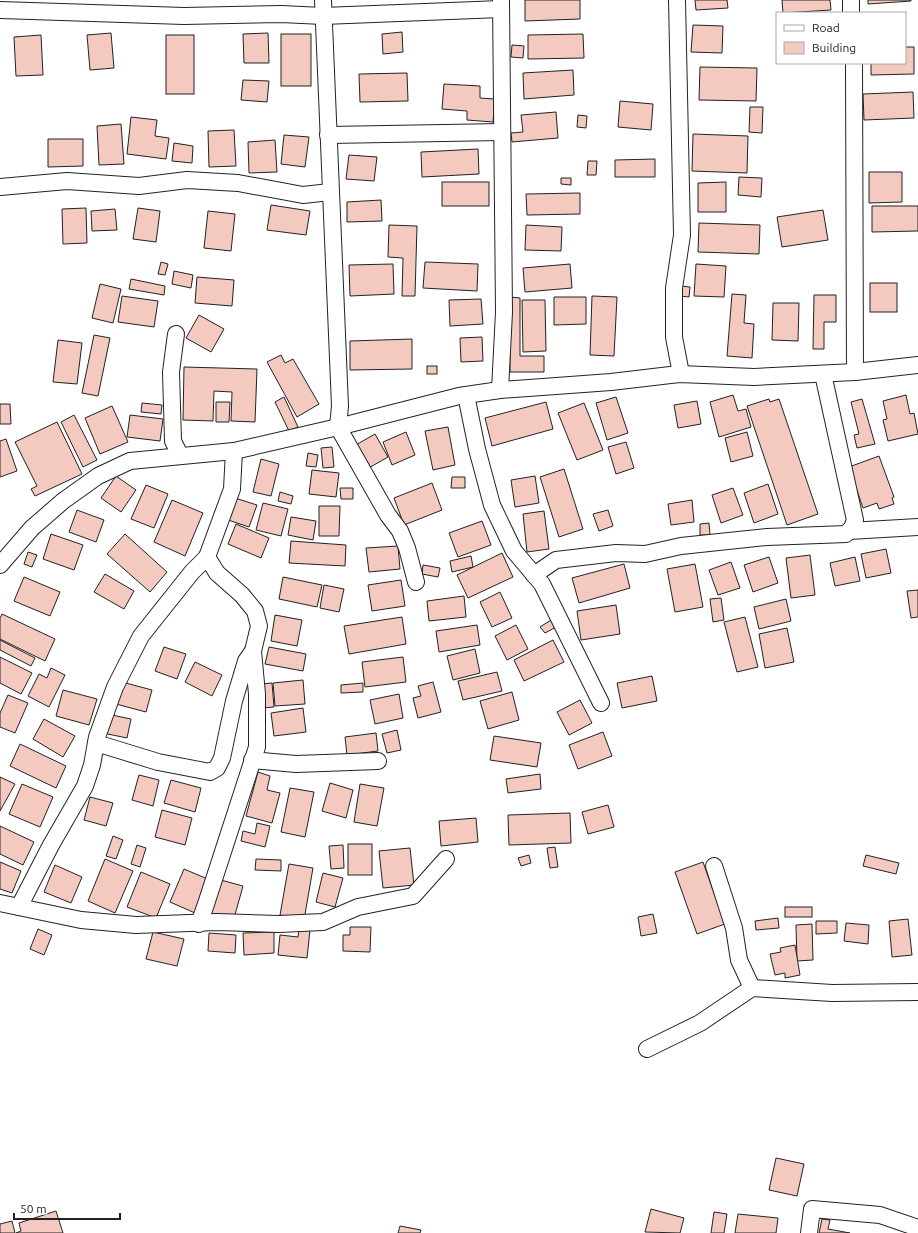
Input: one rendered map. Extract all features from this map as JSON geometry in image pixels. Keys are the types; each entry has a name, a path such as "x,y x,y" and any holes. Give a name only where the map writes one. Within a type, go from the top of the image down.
{"street":[{"path":"323,0 340,406 338,427 388,515 400,531 407,548 416,582"},
{"path":"677,0 682,235 674,288 674,337 681,374"},
{"path":"851,0 851,12"},
{"path":"0,10 184,16 281,14 323,16 501,4 504,312 500,390"},
{"path":"854,64 855,372"},
{"path":"328,135 502,132"},
{"path":"0,187 67,181 139,186 187,180 238,183 303,195 330,192"},
{"path":"176,334 171,372 173,441 180,455"},
{"path":"0,565 32,528 63,501 98,476 130,461 234,451 466,395 500,390 611,382 681,374 754,377 855,372 918,364"},
{"path":"534,575 556,560 616,553 645,554 689,545 766,537 846,534 855,520 823,374"},
{"path":"466,395 477,449 492,505 514,550 542,584 601,703"},
{"path":"19,907 51,845 85,786 92,765 96,744 115,687 141,636 192,572 207,558 232,489 234,451"},
{"path":"849,531 918,527"},
{"path":"198,924 206,904 257,747 257,694 253,651 259,626 255,611 242,595 217,573 207,558"},
{"path":"96,744 158,762 210,772 217,768 222,758 234,701 246,661 253,651"},
{"path":"252,760 296,764 378,760"},
{"path":"0,903 81,920 136,925 323,922 358,907 413,896 446,859"},
{"path":"714,866 734,928 738,960 752,988"},
{"path":"647,1049 700,1022 752,988 832,993 918,992"},
{"path":"809,1233 812,1209 880,1215 918,1228"}],"building":[{"path":"525,0 580,0 580,19 525,21"},
{"path":"695,0 727,0 728,8 696,10"},
{"path":"782,0 830,0 831,10 783,12"},
{"path":"868,0 911,0 911,1 868,4"},
{"path":"693,25 723,26 722,53 691,52"},
{"path":"402,32 403,52 383,54 382,34"},
{"path":"111,33 114,68 90,70 87,35"},
{"path":"268,33 269,63 244,63 243,34"},
{"path":"281,34 311,34 311,86 281,86"},
{"path":"583,34 584,58 528,59 528,35"},
{"path":"41,35 43,75 16,76 14,37"},
{"path":"166,35 194,35 194,94 166,94"},
{"path":"512,45 524,46 523,58 511,57"},
{"path":"906,47 914,47 914,74 871,75 871,64 906,64"},
{"path":"700,67 757,68 756,101 699,100"},
{"path":"573,70 574,95 524,99 523,73"},
{"path":"407,73 408,101 360,102 359,74"},
{"path":"243,80 269,81 267,102 241,100"},
{"path":"444,84 480,86 480,98 495,99 493,122 467,120 467,111 442,109"},
{"path":"913,92 914,118 864,120 863,94"},
{"path":"620,101 653,104 651,130 618,127"},
{"path":"750,107 763,107 762,133 749,132"},
{"path":"556,112 558,138 512,142 511,133 523,132 521,115"},
{"path":"578,115 587,116 586,128 577,127"},
{"path":"131,117 157,120 155,136 169,138 166,159 127,154"},
{"path":"121,124 124,164 99,165 97,126"},
{"path":"234,130 236,166 209,167 208,131"},
{"path":"693,134 748,136 747,173 692,171"},
{"path":"284,135 309,137 305,167 281,164"},
{"path":"48,139 83,139 83,166 48,167"},
{"path":"275,140 277,172 249,173 248,142"},
{"path":"174,143 193,146 192,163 172,161"},
{"path":"478,149 479,174 422,177 421,152"},
{"path":"349,155 377,157 374,181 346,179"},
{"path":"655,159 655,177 615,177 615,160"},
{"path":"588,161 597,161 596,175 587,175"},
{"path":"869,172 902,172 902,202 869,203"},
{"path":"739,177 762,178 761,197 738,195"},
{"path":"561,178 571,178 571,185 561,184"},
{"path":"442,182 489,182 489,206 442,206"},
{"path":"726,182 726,212 698,212 698,183"},
{"path":"580,193 580,214 527,215 526,194"},
{"path":"381,200 382,221 347,222 347,202"},
{"path":"271,205 310,211 306,235 267,230"},
{"path":"872,206 918,206 918,231 872,232"},
{"path":"86,208 87,243 63,244 62,209"},
{"path":"138,208 160,211 156,242 133,239"},
{"path":"115,209 117,230 92,231 91,211"},
{"path":"823,210 828,240 782,247 777,217"},
{"path":"208,211 235,214 231,251 204,248"},
{"path":"699,223 760,225 759,254 698,252"},
{"path":"389,225 417,226 415,296 402,296 403,258 388,257"},
{"path":"526,225 562,227 561,251 525,250"},
{"path":"161,262 168,264 165,275 158,274"},
{"path":"425,262 478,264 477,291 423,288"},
{"path":"393,264 394,294 350,296 349,265"},
{"path":"570,264 572,288 525,292 523,268"},
{"path":"696,264 726,266 724,297 694,296"},
{"path":"174,271 193,275 191,288 172,284"},
{"path":"197,277 234,280 232,306 195,303"},
{"path":"131,279 165,286 164,295 129,289"},
{"path":"870,283 897,283 897,312 870,312"},
{"path":"100,284 121,289 113,323 92,318"},
{"path":"681,286 690,287 689,297 680,296"},
{"path":"732,294 746,295 744,323 754,324 752,358 727,356"},
{"path":"814,295 836,295 836,322 824,322 824,349 813,349"},
{"path":"122,296 158,301 154,327 118,322"},
{"path":"592,296 617,297 614,356 590,355"},
{"path":"510,297 520,298 520,356 544,356 544,372 510,372"},
{"path":"554,297 586,297 586,324 554,325"},
{"path":"481,299 483,324 450,326 449,300"},
{"path":"522,300 545,300 546,351 523,352"},
{"path":"773,303 799,303 798,341 772,340"},
{"path":"199,315 224,329 211,352 186,338"},
{"path":"94,335 110,338 98,396 82,393"},
{"path":"482,337 483,361 461,362 460,338"},
{"path":"412,339 412,369 350,370 350,341"},
{"path":"58,340 82,343 77,384 53,382"},
{"path":"281,355 285,363 293,359 319,404 297,417 267,362"},
{"path":"427,366 437,366 437,374 427,374"},
{"path":"184,367 257,369 255,422 231,421 232,392 214,391 213,421 183,420"},
{"path":"733,395 738,411 746,409 751,427 719,437 710,402"},
{"path":"906,395 910,414 914,413 918,434 888,441 883,420 887,419 883,401"},
{"path":"284,397 298,427 289,431 275,402"},
{"path":"616,397 628,433 607,440 596,403"},
{"path":"769,399 770,402 779,399 818,514 787,525 747,406"},
{"path":"862,399 875,444 857,448 854,435 859,434 851,402"},
{"path":"697,401 701,424 678,428 674,405"},
{"path":"216,402 230,402 229,422 216,422"},
{"path":"546,402 553,429 492,446 485,418"},
{"path":"142,403 162,405 161,414 141,412"},
{"path":"584,403 603,450 577,460 558,413"},
{"path":"0,404 10,404 11,424 0,424"},
{"path":"112,406 128,442 100,454 85,418"},
{"path":"74,415 97,460 83,467 61,422"},
{"path":"130,415 163,419 160,441 127,437"},
{"path":"57,422 82,474 35,496 31,489 37,486 15,442"},
{"path":"448,427 455,465 433,470 425,431"},
{"path":"406,432 415,455 392,465 383,442"},
{"path":"747,432 753,456 731,462 725,438"},
{"path":"375,434 388,457 367,469 354,446"},
{"path":"6,439 17,471 0,477 0,441"},
{"path":"626,442 634,468 616,474 608,447"},
{"path":"332,447 334,467 323,468 321,448"},
{"path":"308,453 318,455 316,467 306,466"},
{"path":"879,456 894,497 892,498 894,504 879,509 877,503 863,508 849,467"},
{"path":"261,459 279,464 271,496 253,492"},
{"path":"564,469 583,529 559,537 540,477"},
{"path":"312,470 339,473 336,497 309,494"},
{"path":"116,476 136,490 121,512 101,498"},
{"path":"535,476 539,503 515,507 511,480"},
{"path":"452,477 465,477 465,488 451,488"},
{"path":"432,483 442,510 404,525 394,498"},
{"path":"768,484 778,514 754,523 744,493"},
{"path":"146,485 168,494 154,528 131,519"},
{"path":"340,488 353,488 353,499 341,499"},
{"path":"733,488 743,515 721,523 712,495"},
{"path":"280,492 293,496 291,504 278,501"},
{"path":"235,498 257,505 249,527 228,520"},
{"path":"172,500 203,513 185,556 154,542"},
{"path":"692,500 694,522 671,525 668,504"},
{"path":"263,503 288,509 281,536 256,530"},
{"path":"319,506 340,506 339,536 319,536"},
{"path":"77,510 104,520 96,542 69,532"},
{"path":"608,510 613,526 599,531 593,514"},
{"path":"544,511 549,549 527,552 523,514"},
{"path":"291,517 316,521 313,540 288,535"},
{"path":"482,521 491,545 458,557 449,533"},
{"path":"709,523 710,535 700,535 700,524"},
{"path":"236,524 269,538 261,558 228,544"},
{"path":"51,534 83,545 74,570 43,559"},
{"path":"125,534 167,572 150,592 107,554"},
{"path":"291,541 346,545 345,566 289,563"},
{"path":"398,546 400,569 369,572 366,548"},
{"path":"886,549 891,573 866,578 861,554"},
{"path":"28,552 37,555 32,567 24,564"},
{"path":"502,553 513,577 468,598 457,575"},
{"path":"810,555 815,595 791,598 786,558"},
{"path":"471,556 473,567 452,572 450,561"},
{"path":"769,557 778,583 753,592 744,565"},
{"path":"855,557 860,581 835,586 830,563"},
{"path":"731,562 740,588 718,595 709,570"},
{"path":"624,564 630,588 579,603 572,578"},
{"path":"695,564 703,607 675,612 667,569"},
{"path":"423,565 440,568 438,577 422,574"},
{"path":"105,574 134,591 124,609 94,592"},
{"path":"24,577 60,592 50,616 14,601"},
{"path":"283,577 322,585 317,607 279,599"},
{"path":"401,580 405,606 372,611 368,585"},
{"path":"324,585 344,589 339,612 320,608"},
{"path":"918,590 918,617 911,618 907,591"},
{"path":"500,592 512,618 492,627 480,602"},
{"path":"464,596 466,617 429,621 427,601"},
{"path":"721,598 724,620 713,622 710,599"},
{"path":"786,599 791,621 759,629 754,607"},
{"path":"616,605 620,634 581,640 577,611"},
{"path":"2,614 55,639 45,661 0,639 0,618"},
{"path":"275,615 302,620 297,646 271,641"},
{"path":"402,617 406,644 349,654 344,626"},
{"path":"745,617 758,667 737,672 724,622"},
{"path":"551,620 558,626 545,633 540,627"},
{"path":"477,625 480,645 439,652 436,631"},
{"path":"516,625 528,649 507,660 495,636"},
{"path":"787,628 794,662 765,668 759,634"},
{"path":"0,640 35,658 31,666 0,650"},
{"path":"553,640 564,662 524,681 514,660"},
{"path":"164,647 186,654 177,679 155,671"},
{"path":"269,647 306,654 303,671 265,664"},
{"path":"475,649 480,673 453,680 447,656"},
{"path":"0,657 32,673 21,694 0,683"},
{"path":"403,657 406,682 365,687 362,662"},
{"path":"195,662 222,675 212,696 185,682"},
{"path":"51,668 65,675 49,707 28,696 39,674 47,678"},
{"path":"497,672 502,691 463,700 458,681"},
{"path":"652,676 657,701 622,708 617,683"},
{"path":"303,680 305,704 275,706 273,683"},
{"path":"122,682 152,690 146,712 116,704"},
{"path":"433,682 441,712 418,718 413,698 421,696 418,686"},
{"path":"272,683 274,707 262,708 260,684"},
{"path":"363,683 363,692 341,693 341,685"},
{"path":"63,690 97,699 89,725 56,716"},
{"path":"512,692 519,720 488,729 480,701"},
{"path":"399,694 403,718 375,724 370,700"},
{"path":"8,695 28,703 15,733 0,727 0,713"},
{"path":"580,700 592,723 569,735 557,712"},
{"path":"303,708 306,732 274,736 271,713"},
{"path":"107,714 131,719 127,738 103,733"},
{"path":"44,719 75,736 63,757 33,739"},
{"path":"397,730 401,750 387,753 382,734"},
{"path":"603,732 612,756 578,769 569,745"},
{"path":"376,733 378,751 347,755 345,737"},
{"path":"494,736 541,743 537,767 490,760"},
{"path":"20,744 66,766 56,788 10,766"},
{"path":"258,772 270,776 267,790 280,793 272,823 246,816"},
{"path":"540,774 541,789 508,793 506,779"},
{"path":"139,775 159,780 153,806 132,800"},
{"path":"0,777 15,784 0,811"},
{"path":"171,780 201,788 195,812 164,803"},
{"path":"330,783 353,790 346,818 322,811"},
{"path":"22,784 53,797 40,827 9,814"},
{"path":"360,784 384,788 377,826 354,822"},
{"path":"290,788 314,792 305,837 281,832"},
{"path":"90,797 113,803 106,826 84,820"},
{"path":"608,805 614,827 588,834 582,812"},
{"path":"162,810 192,818 185,845 155,837"},
{"path":"570,813 571,843 509,845 508,815"},
{"path":"476,818 478,842 441,846 439,821"},
{"path":"257,823 270,826 265,847 241,841 243,831 255,834"},
{"path":"0,826 34,842 23,865 0,854"},
{"path":"113,836 123,840 116,859 106,856"},
{"path":"348,844 372,844 372,875 348,875"},
{"path":"137,845 146,848 140,867 131,864"},
{"path":"343,845 344,868 331,869 329,846"},
{"path":"555,847 558,867 550,868 547,848"},
{"path":"410,848 414,885 383,888 379,851"},
{"path":"529,855 531,863 521,866 518,858"},
{"path":"866,855 899,863 896,874 863,866"},
{"path":"105,859 133,871 115,913 88,901"},
{"path":"256,859 281,860 281,871 255,870"},
{"path":"0,862 21,871 12,893 0,889"},
{"path":"703,862 725,924 697,934 675,872"},
{"path":"289,864 313,868 304,920 280,915"},
{"path":"55,865 82,877 71,903 44,892"},
{"path":"184,869 210,880 195,913 170,902"},
{"path":"141,872 170,884 156,918 127,907"},
{"path":"323,873 343,878 335,907 316,902"},
{"path":"217,879 243,886 233,922 207,915"},
{"path":"785,907 812,907 812,917 785,917"},
{"path":"653,914 657,933 641,936 638,917"},
{"path":"778,918 779,928 756,930 755,921"},
{"path":"908,919 912,955 892,957 889,921"},
{"path":"816,921 837,921 837,933 816,934"},
{"path":"846,923 869,925 868,944 844,941"},
{"path":"812,924 813,960 797,961 796,925"},
{"path":"350,927 371,927 370,952 343,951 343,935 350,935"},
{"path":"38,929 52,935 44,955 30,949"},
{"path":"299,929 310,930 307,958 278,955 280,935 298,937"},
{"path":"153,932 184,939 177,966 146,959"},
{"path":"274,932 274,953 244,955 243,933"},
{"path":"209,933 236,935 235,953 208,951"},
{"path":"795,945 800,975 785,978 785,973 775,975 770,954 781,952 780,948"},
{"path":"776,1158 804,1164 797,1196 769,1190"},
{"path":"651,1209 684,1218 680,1233 645,1232"},
{"path":"56,1211 63,1233 16,1233 21,1231 19,1223"},
{"path":"714,1212 727,1214 724,1233 711,1233"},
{"path":"738,1214 778,1218 776,1233 735,1233"},
{"path":"822,1219 830,1220 828,1229 850,1233 819,1233"},
{"path":"12,1221 15,1233 0,1233 0,1224"},
{"path":"400,1226 421,1230 420,1233 398,1233"}]}
